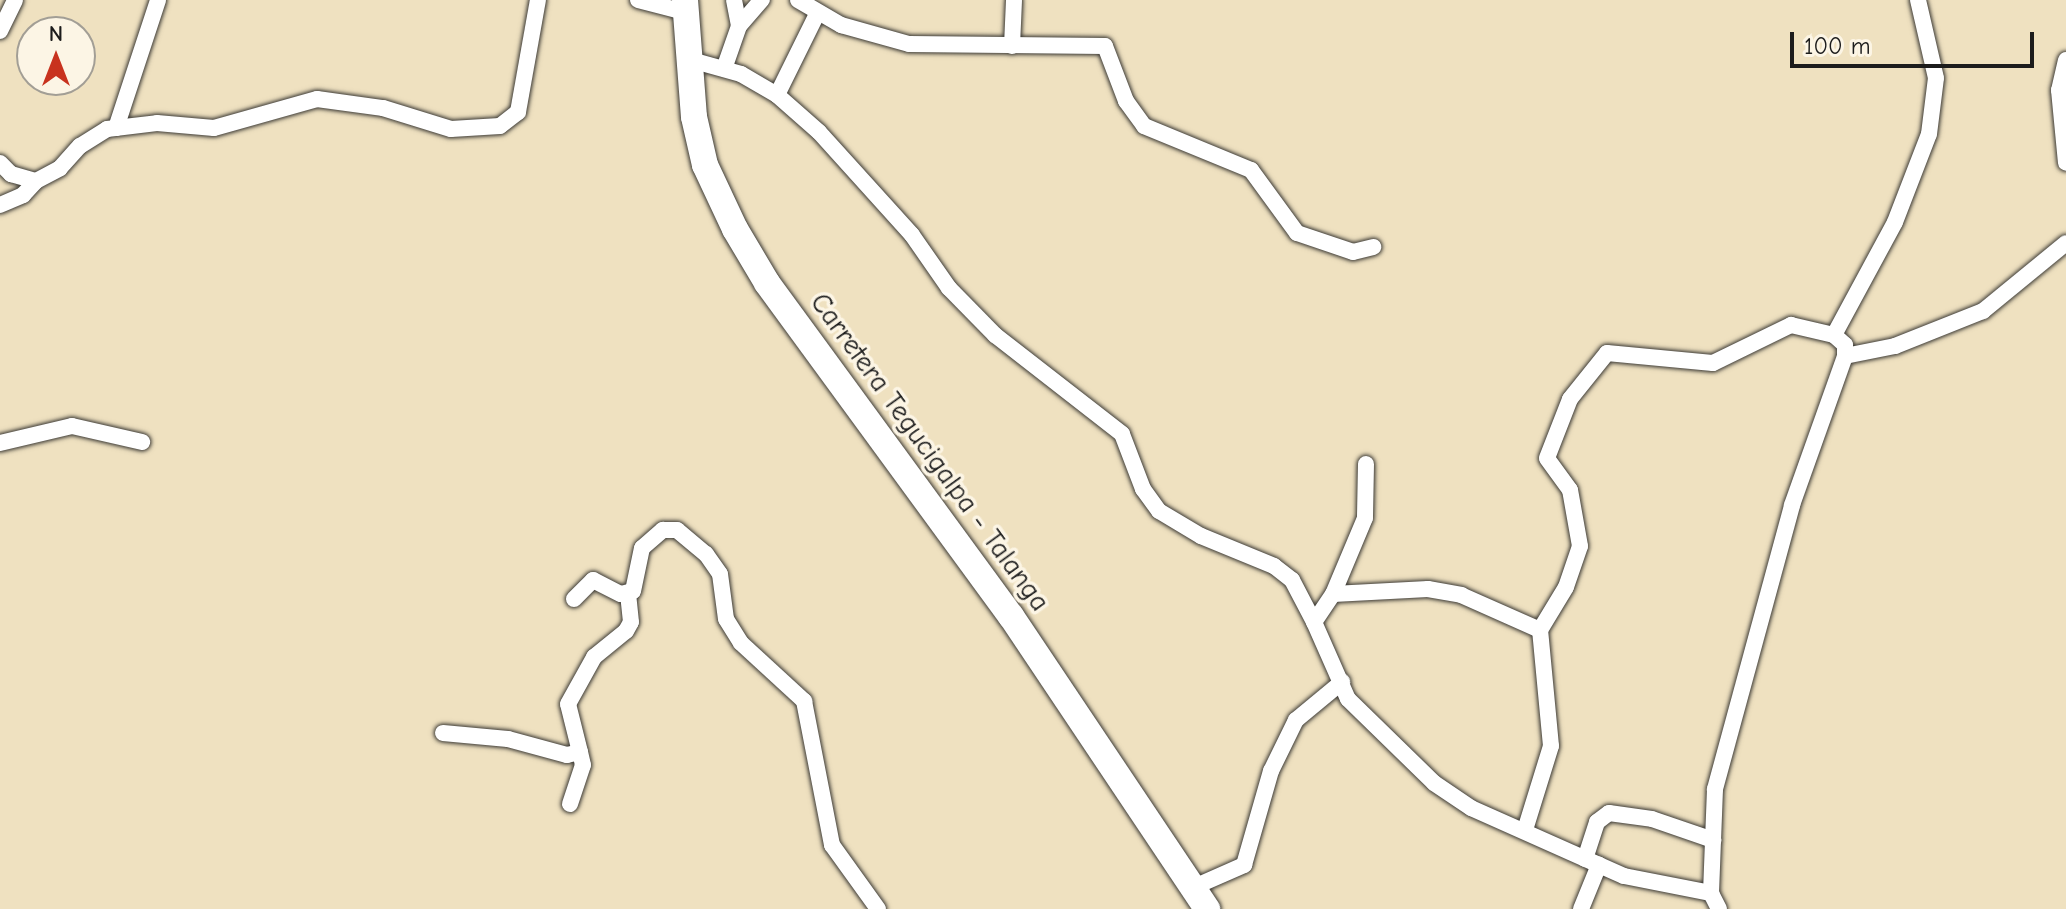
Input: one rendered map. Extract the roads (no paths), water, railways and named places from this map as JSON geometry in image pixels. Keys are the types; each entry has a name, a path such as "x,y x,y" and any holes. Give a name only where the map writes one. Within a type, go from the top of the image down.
{"main road":[{"name":"Carretera Tegucigalpa - Talanga","path":"684,6 694,117 705,165 767,283 1011,616 1201,898"}],"street":[{"path":"0,31 15,0"},
{"path":"116,128 158,0"},
{"path":"0,205 23,195 36,181 60,168 80,146 116,128 157,123 214,128 317,99 383,108 451,129 500,126 518,112 538,0"},
{"path":"638,0 684,6"},
{"path":"734,0 739,26"},
{"path":"725,66 739,26 762,0"},
{"path":"798,0 817,14 909,44 1105,46 1126,101 1144,126 1251,170 1297,233 1353,252 1373,247"},
{"path":"1012,46 1014,0"},
{"path":"1834,335 1895,222 1929,134 1936,78 1918,0"},
{"path":"777,95 817,14"},
{"path":"691,60 725,66 777,95 866,182 949,288 995,335 1122,434 1143,489 1159,511 1201,536 1274,566 1292,580 1348,699 1434,783 1471,808 1592,862 1660,886 1711,893"},
{"path":"2066,60 2059,90 2066,163"},
{"path":"0,163 11,174 36,181"},
{"path":"1845,356 1895,346 1983,311 2066,243"},
{"path":"1525,830 1551,746 1540,630 1566,587 1580,546 1570,490 1547,458 1570,399 1607,353 1713,363 1791,325 1834,335 1845,345 1845,356 1792,505 1715,789 1711,893 1719,909"},
{"path":"0,443 72,426 142,442"},
{"path":"1314,622 1333,594 1368,507 1366,464"},
{"path":"570,804 583,765 568,704 594,657 626,631 631,622 628,595 636,585 642,548 653,535 677,530 706,554 720,574 726,619 741,643 804,701 832,845 878,909"},
{"path":"574,599 593,580 628,595"},
{"path":"1333,594 1428,589 1461,595 1540,630"},
{"path":"1201,898 1244,865 1271,771 1296,720 1342,682"},
{"path":"443,733 508,739 567,755 580,752"},
{"path":"1581,909 1597,822 1609,813 1652,819 1713,840"}]}
